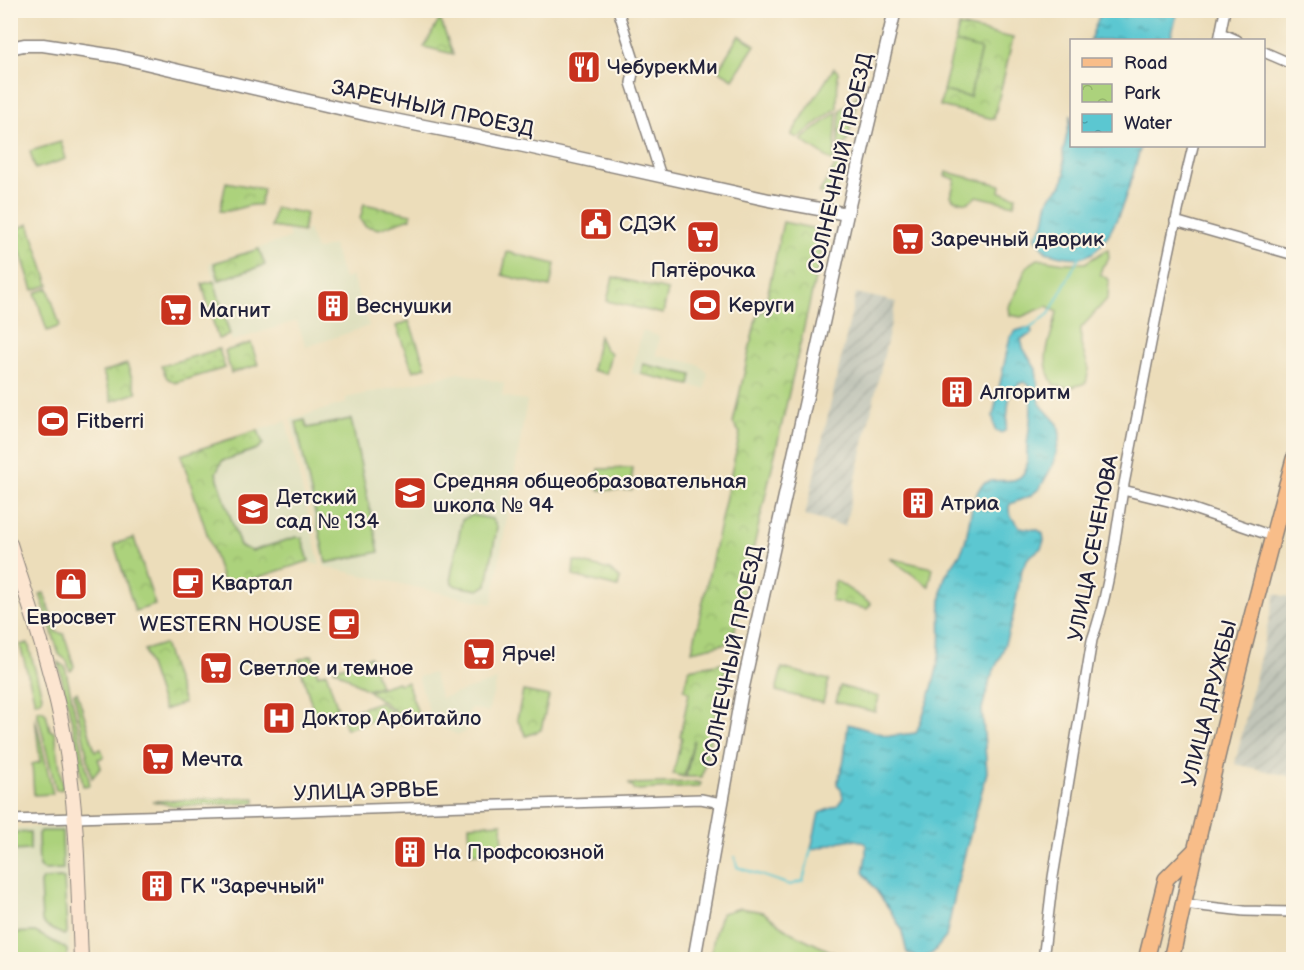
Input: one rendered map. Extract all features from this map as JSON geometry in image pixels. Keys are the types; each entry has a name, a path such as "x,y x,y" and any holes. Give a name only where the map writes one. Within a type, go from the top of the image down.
{"main road":[{"name":"УЛИЦА ДРУЖБЫ","path":"1171,960 1194,850 1293,459"},
{"path":"10,544 38,635 65,740 76,818 81,960"},
{"path":"1146,960 1166,879 1194,850"}],"street":[{"path":"618,10 635,63 631,83 661,176"},
{"name":"СОЛНЕЧНЫЙ ПРОЕЗД","path":"694,960 745,675 847,214 895,10"},
{"path":"1220,37 1225,10"},
{"name":"ЗАРЕЧНЫЙ ПРОЕЗД","path":"10,48 43,45 105,54 380,118 847,214"},
{"path":"1265,53 1293,65"},
{"name":"УЛИЦА СЕЧЕНОВА","path":"1043,960 1053,877 1092,640 1102,613 1123,490 1175,221 1193,147"},
{"path":"1175,221 1293,255"},
{"path":"1123,490 1176,503 1272,536"},
{"name":"УЛИЦА ЭРВЬЕ","path":"10,820 701,799 721,803"},
{"path":"1183,904 1244,911 1287,910 1293,912"}],"shaded area":[{"path":"308,229 316,250 333,245 344,279 352,276 369,326 306,347 297,321 232,341 209,263 290,238 288,231 303,234"},
{"path":"856,293 896,302 845,526 805,516"},
{"path":"642,331 659,336 656,355 698,364 708,373 705,389 632,373"},
{"name":"Средняя общеобразовательная школа № 94","path":"459,373 504,383 502,396 527,401 492,604 325,567 291,419 346,403 346,398"},
{"name":"Детский сад № 134","path":"286,421 320,565 305,562 225,588 181,455"},
{"path":"1275,594 1293,598 1293,777 1235,764"},
{"path":"433,673 441,698 497,680 488,712 470,708 465,732 458,735 433,723 418,677"},
{"path":"64,827 70,959 11,959 10,828"}],"green space":[{"path":"440,19 453,54 424,47"},
{"path":"959,26 1013,38 994,119 940,106 943,91 970,97 981,49 955,42"},
{"path":"739,35 755,45 733,79 718,70"},
{"path":"955,42 981,48 970,97 943,91"},
{"path":"834,68 838,72 837,108 798,138 791,135"},
{"path":"858,95 847,142 838,148 840,110"},
{"path":"837,112 834,162 801,140"},
{"path":"61,142 66,159 35,169 30,151"},
{"path":"847,147 835,196 819,193 837,163 838,153"},
{"path":"946,172 1001,185 1000,192 1016,196 1014,205 977,196 967,203 954,200 951,196 955,179 945,176"},
{"path":"226,182 263,189 260,205 220,211"},
{"path":"364,204 411,214 411,218 379,229 365,226 360,219"},
{"path":"275,208 306,213 303,232 271,227"},
{"path":"783,222 826,231 732,642 692,651 740,433 733,423 757,315 764,311"},
{"path":"29,224 49,285 33,290 13,230"},
{"path":"259,249 265,265 219,280 214,263"},
{"path":"1108,249 1109,258 1100,274 1109,280 1108,298 1081,328 1081,345 1089,369 1086,383 1069,388 1054,385 1049,376 1046,358 1057,312 1047,306 1021,317 1010,315 1009,306 1026,267 1038,259 1085,263"},
{"path":"507,252 555,264 550,287 502,275"},
{"path":"613,277 668,290 663,314 607,301"},
{"path":"214,281 230,335 218,339 202,284"},
{"path":"48,288 60,326 47,331 35,293"},
{"path":"409,321 426,367 413,371 396,326"},
{"path":"599,336 605,349 611,353 606,374 592,370"},
{"path":"251,343 258,365 231,373 225,351"},
{"path":"219,349 225,368 175,383 167,378 161,366"},
{"path":"127,364 137,393 112,401 103,372"},
{"path":"643,364 692,375 690,385 641,374"},
{"path":"351,419 379,552 326,563 296,422 305,420 307,428"},
{"path":"258,430 263,444 257,449 222,461 216,473 240,546 252,551 296,537 302,538 309,561 225,588 181,455"},
{"path":"632,468 632,490 599,490 599,469"},
{"path":"471,515 492,519 497,527 487,585 479,590 456,586 452,583 451,576 462,520"},
{"path":"134,538 155,605 135,611 114,544"},
{"path":"889,558 933,568 929,586"},
{"path":"574,561 610,570 620,579 618,587 573,576"},
{"path":"835,580 871,604 867,609 831,601"},
{"path":"44,593 56,632 64,634 74,666 70,671 67,661 59,654 40,594"},
{"path":"28,643 42,696 40,701 35,702 20,645"},
{"path":"164,644 184,703 164,710 144,650"},
{"path":"312,655 318,675 326,672 338,709 315,716 298,660"},
{"path":"370,657 380,686 367,690 334,669"},
{"path":"58,662 65,667 90,785 83,786 75,735"},
{"path":"727,662 702,777 686,777 694,740 684,777 673,774 689,693 684,689 689,669"},
{"path":"782,668 829,680 823,703 776,691"},
{"path":"398,682 399,684 407,682 420,719 400,725 396,712 369,691"},
{"path":"840,686 879,697 875,712 836,702"},
{"path":"523,691 549,696 541,730 526,736 517,719"},
{"path":"77,692 95,751 101,749 104,757 98,759 101,767 92,778 74,693"},
{"path":"379,702 394,713 346,729 341,715"},
{"path":"42,710 46,713 50,730 55,733 63,789 56,790 37,711"},
{"path":"35,717 53,794 34,795 32,764 40,762"},
{"path":"701,783 699,787 635,790 629,784"},
{"path":"255,798 255,803 175,806 152,801"},
{"path":"502,823 503,852 470,853 469,825"},
{"path":"40,831 62,831 63,869 43,870 39,867 38,834"},
{"path":"30,832 30,850 11,851 11,833"},
{"path":"43,879 64,879 67,932 64,935 47,927 42,921 40,883"},
{"path":"740,908 763,912 792,933 847,959 710,959 715,932 722,913"},
{"path":"35,932 64,947 67,950 67,959 11,959 11,933"}],"water":[{"path":"1101,10 1178,11 1170,39 1090,39"},
{"path":"1070,120 1070,147 1141,147 1128,191 1113,227 1094,252 1082,257 1046,252 1036,239 1044,223 1050,197 1062,185 1065,173 1063,152"},
{"path":"1031,329 1032,334 1021,339 1023,348 1036,369 1040,404 1058,424 1060,435 1054,463 1040,488 1030,496 1010,504 1009,511 1020,527 1038,530 1043,534 1044,541 1041,548 1028,558 1022,569 1012,621 1002,653 990,679 982,709 987,772 960,872 946,937 933,953 926,957 916,957 907,953 901,928 863,872 866,844 845,840 811,849 819,813 837,806 843,798 837,784 844,760 848,724 889,736 916,733 937,671 944,580 962,550 975,497 982,485 987,482 1017,479 1026,468 1031,408 1029,385 1024,382 1013,390 1008,403 1005,431 1001,433 995,430 993,416 1010,337 1016,331"}],"waterway":[{"path":"1029,329 1049,314 1079,257"},
{"path":"735,857 737,867 790,885 803,881 811,849"}],"place":[{"name":"ЧебурекМи","path":"584,67"},
{"name":"СДЭК","path":"596,224"},
{"name":"Пятёрочка","path":"703,237"},
{"name":"Заречный дворик","path":"908,239"},
{"name":"Керуги","path":"705,305"},
{"name":"Веснушки","path":"333,306"},
{"name":"Магнит","path":"176,310"},
{"name":"Алгоритм","path":"957,392"},
{"name":"Fitberri","path":"53,421"},
{"name":"Средняя общеобразовательная школа № 94","path":"410,493"},
{"name":"Атриа","path":"918,503"},
{"name":"Детский сад № 134","path":"253,509"},
{"name":"Квартал","path":"188,583"},
{"name":"Евросвет","path":"71,584"},
{"name":"WESTERN HOUSE","path":"344,624"},
{"name":"Ярче!","path":"479,654"},
{"name":"Светлое и темное","path":"216,668"},
{"name":"Доктор Арбитайло","path":"279,718"},
{"name":"Мечта","path":"158,759"},
{"name":"На Профсоюзной","path":"410,852"},
{"name":"ГК \"Заречный\"","path":"157,886"}]}
